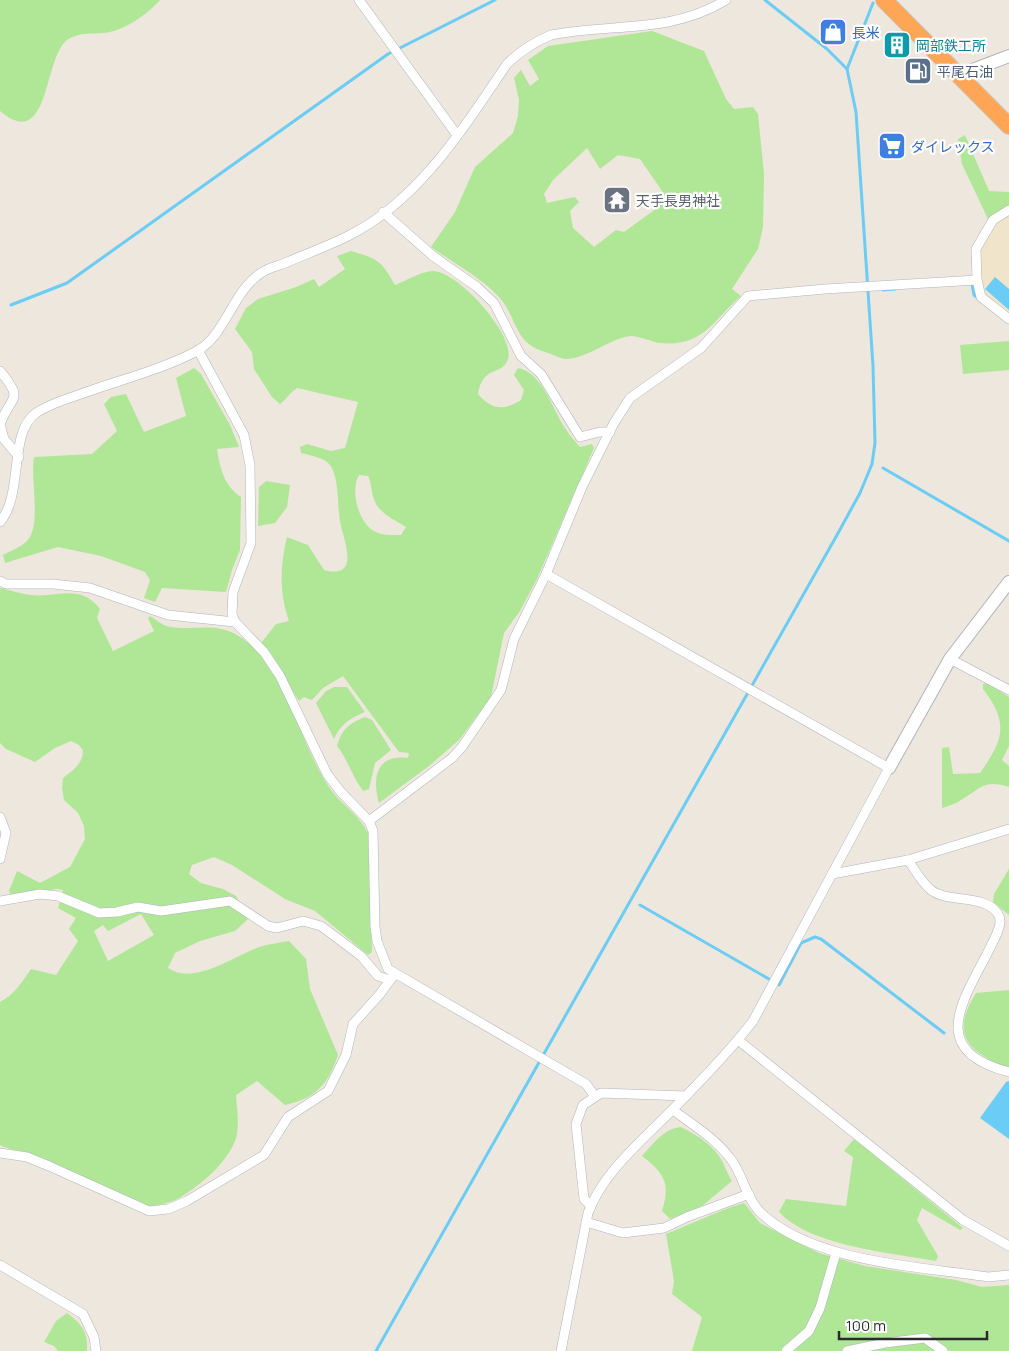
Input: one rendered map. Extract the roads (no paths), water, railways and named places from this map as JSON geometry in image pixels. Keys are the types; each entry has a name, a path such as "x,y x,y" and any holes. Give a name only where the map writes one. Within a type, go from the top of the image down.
{"highway":[{"path":"884,0 1009,126"}],"street":[{"path":"359,0 457,135"},
{"path":"0,522 11,503 24,431 29,420 36,413 57,403 167,364 198,350 214,336 239,295 261,273 349,236 383,212 425,176 457,135 507,64 532,43 561,33 678,21 712,8 726,0"},
{"path":"959,75 1009,56"},
{"path":"1009,210 993,220 976,250 977,280 981,297 1009,319"},
{"path":"383,212 432,256 476,287 494,303 521,356 541,374 580,438 600,432 610,432"},
{"path":"369,821 452,758 462,747 501,690 514,639 546,574 582,488 610,432 634,394 701,348 748,296 977,280"},
{"path":"198,350 244,436 250,465 251,543 248,556 233,592 232,614 235,622 264,652 280,676 327,774 340,791 369,821 373,831 374,927 383,958 392,977"},
{"path":"0,371 15,391 15,397 0,424 4,440 19,457"},
{"path":"546,574 746,685 889,768"},
{"path":"0,581 6,584 53,584 90,588 168,615 235,622"},
{"path":"561,1351 586,1222 591,1206 614,1172 738,1040 753,1021 950,659 1009,582"},
{"path":"950,659 1009,690"},
{"path":"0,817 6,833 0,859"},
{"path":"832,874 908,860 1009,829"},
{"path":"908,860 932,891 952,899 982,903 998,914 1000,919 996,936 964,1004 958,1030 962,1046 968,1054 990,1067 1009,1072"},
{"path":"0,901 40,894 58,896 99,913 117,912 138,907 161,911 230,902 268,926 277,928 303,921 321,926 361,956 378,976 392,977 537,1055 586,1084 594,1096"},
{"path":"0,1153 27,1157 149,1210 168,1209 187,1201 264,1155 288,1117 328,1091 349,1048 353,1024 380,994 392,977"},
{"path":"738,1040 963,1220 1009,1246"},
{"path":"591,1206 584,1199 576,1124 583,1105 601,1093 686,1096"},
{"path":"673,1110 722,1149 734,1162 759,1211 786,1230 836,1254 988,1277 1009,1275"},
{"path":"586,1222 623,1233 664,1228 687,1217 749,1194"},
{"path":"786,1351 809,1331 820,1308 836,1254"},
{"path":"0,1265 83,1314 94,1336 96,1351"},
{"path":"847,1351 885,1343 925,1338 943,1351"}],"water":[{"path":"995,277 1009,289 1009,310 985,289"},
{"path":"1009,1081 1009,1139 980,1118 1006,1082"}],"waterway":[{"path":"11,305 67,283 388,54 495,0"},
{"path":"765,0 827,49 847,69"},
{"path":"376,1351 837,535 860,493 872,464 875,443 873,366 856,112 847,69 873,3"},
{"path":"972,284 974,295 979,299"},
{"path":"883,290 895,289"},
{"path":"883,468 1009,541"},
{"path":"640,905 769,979"},
{"path":"779,985 801,943 815,937 821,939 944,1033"}],"place":[{"name":"長米","path":"833,32"},
{"name":"岡部鉄工所","path":"897,45"},
{"name":"平尾石油","path":"918,71"},
{"name":"ダイレックス","path":"892,146"},
{"name":"天手長男神社","path":"617,200"}]}
